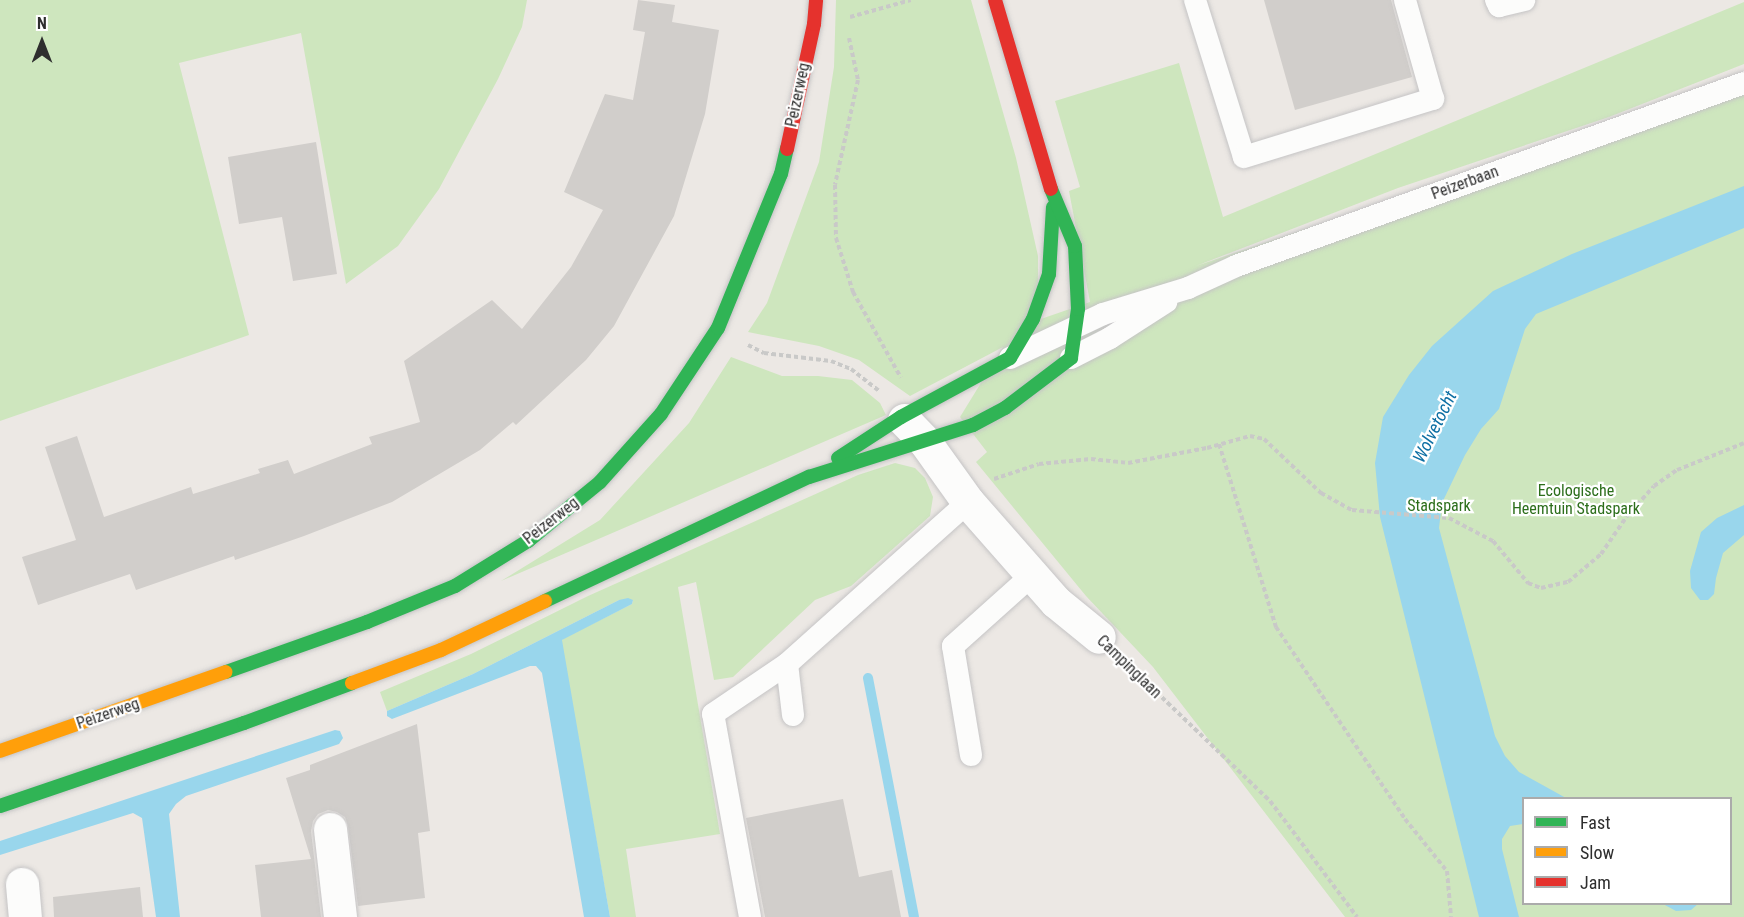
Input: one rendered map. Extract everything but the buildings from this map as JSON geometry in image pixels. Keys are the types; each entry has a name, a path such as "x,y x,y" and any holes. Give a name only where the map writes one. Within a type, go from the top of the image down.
{"street":[{"name":"Peizerweg","path":"0,751 367,622 456,586 528,541 600,482 661,414 718,328 781,174 814,24 816,0"},
{"path":"809,477 973,425 1005,408 1071,358 1076,327 1075,246 1053,195 997,0"},
{"path":"0,806 244,723 441,650 809,477 910,412 1010,358 1033,319 1049,274 1053,195"},
{"name":"Campinglaan","path":"910,412 925,442 963,496 1056,602 1099,637"},
{"path":"330,829 340,917"},
{"path":"22,884 25,917"}],"lane":[{"path":"1195,0 1244,157 1433,99 1405,0"},
{"path":"1496,0 1499,6 1524,0"},
{"name":"Peizerbaan","path":"1076,327 1103,314 1188,288 1236,266 1744,83"},
{"name":"Peizerbaan","path":"1071,358 1110,338 1188,288"},
{"path":"1010,358 1076,327"},
{"path":"750,917 713,714 787,664 963,496"},
{"path":"971,755 953,646 1032,575"},
{"path":"787,664 793,715"}],"path":[{"path":"814,24 846,18 911,0"},
{"path":"846,18 858,80 835,185 836,238 853,292 910,412"},
{"path":"718,328 764,353 811,357 851,369 910,412"},
{"path":"963,496 1039,464 1092,459 1128,463 1250,436 1264,439 1321,493 1352,510 1449,518 1493,541 1528,583 1541,588 1568,582 1601,554 1627,516 1654,486 1677,470 1744,442"},
{"path":"1219,444 1276,627 1405,819 1447,871 1451,917"},
{"name":"Campinglaan","path":"1099,637 1270,801 1357,917"}],"green space":[{"path":"0,0 527,0 522,27 498,79 439,189 398,246 346,284 301,33 179,63 249,335 0,421"},
{"name":"Stadspark","path":"836,0 971,0 1016,158 1038,256 1038,320 1090,302 1069,191 1080,187 1055,101 1179,63 1223,217 1744,2 1744,64 1609,117 1398,188 1196,266 1744,80 1744,917 1345,917 1153,667 1086,596 976,462 987,452 960,417 1003,347 910,396 859,360 819,346 748,332 767,303 819,162 834,67"},
{"path":"731,357 782,376 818,376 852,380 880,403 886,415 501,581 600,520 689,423"},
{"path":"895,463 915,468 925,478 933,497 930,516 851,586 815,600 733,677 714,680 696,582 678,587 720,834 626,849 636,917 610,917 562,648 562,640 566,637 632,604 633,600 619,600 473,674 387,711 380,692 471,654 588,596 858,475"}],"water":[{"name":"Wolvetocht","path":"1744,186 1744,228 1536,314 1525,329 1499,409 1481,429 1465,455 1442,503 1439,528 1495,736 1505,756 1519,772 1564,797 1522,797 1522,824 1510,826 1502,839 1502,849 1519,917 1479,917 1380,517 1375,463 1383,417 1409,375 1432,346 1493,291 1572,254"},
{"path":"1744,505 1744,535 1723,553 1714,594 1708,600 1700,600 1691,588 1690,571 1701,532 1717,518"},
{"path":"628,598 633,600 632,604 562,640 610,917 584,917 542,673 536,666 530,666 392,719 387,716 387,711 473,674 619,600"},
{"path":"335,730 340,731 343,738 339,744 186,796 176,804 169,814 180,917 156,917 142,818 133,813 0,855 0,841"},
{"path":"1665,905 1697,905 1691,910 1676,911"}],"waterway":[{"path":"868,678 914,917"}],"traffic: fast":[{"path":"226,672 367,622 455,586 528,541 600,482 661,414 718,328 781,174 787,149"},
{"path":"545,601 809,477 973,425 1005,408 1071,358 1078,309 1075,246 1051,189"},
{"path":"838,458 901,417 1010,358 1033,319 1049,274 1053,207"},
{"path":"0,806 244,723 352,683"}],"traffic: slow":[{"path":"352,683 441,650 545,601"},
{"path":"0,751 226,672"}],"traffic: jam":[{"path":"787,149 814,24 816,0"},
{"path":"995,0 1051,189"}],"park label":[{"name":"Ecologische Heemtuin Stadspark","path":"1576,500"}]}
